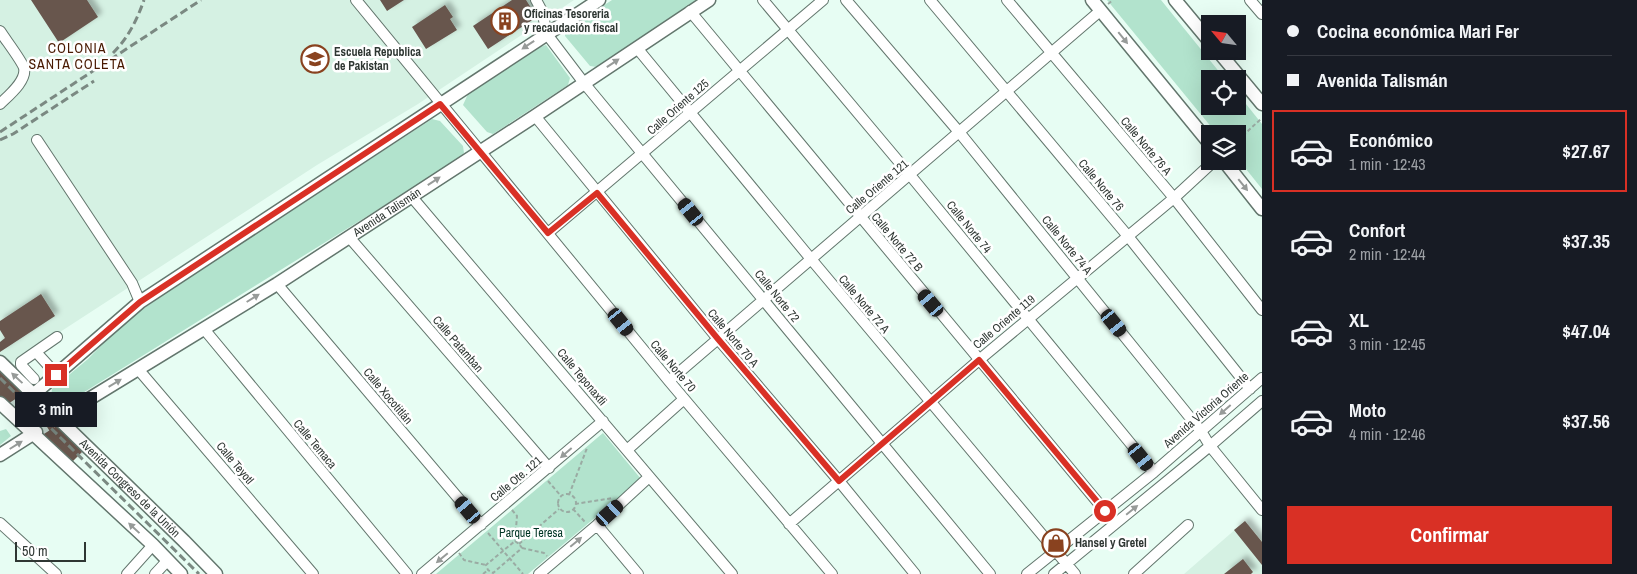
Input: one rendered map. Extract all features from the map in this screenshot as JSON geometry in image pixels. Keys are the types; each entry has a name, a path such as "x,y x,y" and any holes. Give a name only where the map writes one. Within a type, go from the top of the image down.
{"main road":[{"path":"34,394 140,302 546,33 599,0"},
{"name":"Avenida Talismán","path":"58,418 276,284 535,116 709,0"},
{"path":"1092,0 1201,133"},
{"path":"1175,0 1201,31"},
{"path":"1225,60 1262,104"},
{"path":"1231,170 1262,209"},
{"name":"Avenida Congreso de la Unión","path":"0,362 216,574"},
{"name":"Avenida Congreso de la Unión","path":"5,409 34,433 153,545 181,574"},
{"path":"0,455 34,433"}],"street":[{"name":"Calle Norte 70","path":"356,0 669,382 832,574"},
{"path":"536,0 543,13 546,33"},
{"name":"Calle Norte 74","path":"763,0 910,175 1154,472"},
{"name":"Calle Oriente 125","path":"548,233 823,0"},
{"name":"Calle Norte 74 A","path":"846,0 959,132 1201,431 1210,446 1262,510"},
{"name":"Calle Norte 76","path":"930,0 1127,235 1250,388"},
{"name":"Calle Norte 76 A","path":"1008,0 1174,198 1262,310"},
{"path":"1250,0 1262,14"},
{"name":"Calle Oriente 121","path":"669,382 1100,11"},
{"name":"Calle Norte 72 B","path":"690,12 1105,511"},
{"path":"0,31 24,68 24,76 0,104"},
{"name":"Calle Norte 72","path":"546,33 584,83 990,574"},
{"name":"Calle Norte 72 A","path":"637,48 930,403 1075,574"},
{"name":"Calle Norte 70 A","path":"535,116 718,339 839,481 915,574"},
{"path":"37,140 132,283 140,302"},
{"name":"Calle Oriente 119","path":"789,524 1028,318 1174,198 1204,170"},
{"name":"Calle Teponaxtli","path":"411,196 732,574"},
{"name":"Calle Patamban","path":"349,237 547,473"},
{"name":"Calle Xocotitlán","path":"276,284 481,525"},
{"name":"Calle Temaca","path":"204,329 407,574"},
{"path":"34,379 21,362 57,337"},
{"path":"36,352 56,375"},
{"name":"Calle Teyotl","path":"138,369 313,574"},
{"name":"Avenida Victoria Oriente","path":"1027,574 1154,472 1262,378"},
{"path":"628,450 684,399"},
{"path":"1054,574 1261,404"},
{"name":"Calle Ote. 121","path":"422,574 547,473 603,421"},
{"path":"539,574 592,525 649,477"},
{"path":"0,522 56,574"},
{"path":"592,525 638,574"},
{"path":"1134,574 1188,525"},
{"path":"128,574 153,545"},
{"path":"155,574 168,560"}],"path":[{"path":"1246,133 1262,118"},
{"path":"569,495 588,443"},
{"path":"547,473 561,496"},
{"path":"569,495 574,498 575,504 573,509 568,512 560,508 558,503 561,496 569,495"},
{"path":"575,504 614,497"},
{"path":"486,565 515,541 517,516 510,508"},
{"path":"520,544 560,508"},
{"path":"573,509 592,525"},
{"path":"481,525 523,574"},
{"path":"515,541 522,548"},
{"path":"486,565 493,574 522,548"},
{"path":"522,548 544,553 550,558"},
{"path":"458,552 464,560 486,565"},
{"path":"483,574 488,570"}],"shaded area":[{"path":"0,0 574,0 418,104 317,165 0,371"},
{"path":"1245,521 1262,542 1262,574 1184,574"}],"green space":[{"path":"612,0 697,0 597,67 590,66 565,36 565,31"},
{"path":"1107,0 1161,0 1201,49 1201,60 1210,60 1218,70 1201,70 1201,115"},
{"path":"546,45 570,78 568,85 493,134 487,132 463,105 468,94"},
{"path":"1246,104 1262,124 1262,189 1246,169 1246,125 1210,125 1201,115 1246,115"},
{"path":"432,119 440,121 463,146 464,153 456,161 73,399 60,405 51,397 52,389 88,359 121,325 168,291"},
{"path":"6,429 11,436 0,445 0,431"},
{"name":"Parque Teresa","path":"603,433 641,479 528,574 436,574"}],"building":[{"path":"31,0 87,0 98,17 59,43"},
{"path":"380,0 404,0 387,11"},
{"name":"Oficinas Tesoreria y recaudación fiscal","path":"512,0 526,0 537,17 488,49 473,26"},
{"path":"445,5 453,17 450,19 457,30 426,49 412,27"},
{"path":"41,294 55,316 0,352 0,342 5,338 0,330 0,321"},
{"path":"0,367 70,434 82,452 73,461 55,451 0,398"},
{"path":"1245,521 1262,542 1262,565 1234,530"},
{"path":"1243,559 1253,572 1251,574 1224,574"}],"tunnel":[{"path":"11,409 34,394"},
{"path":"36,432 58,418"}],"railway":[{"path":"113,53 132,28 144,0"},
{"path":"0,132 201,0"},
{"path":"0,140 13,134 94,81"},
{"path":"0,378 199,574"}],"place":[{"name":"Oficinas Tesoreria y recaudación fiscal","path":"505,21"},
{"name":"Escuela Republica de Pakistan","path":"315,59"},
{"name":"Hansel y Gretel","path":"1056,543"}],"district":[{"name":"COLONIA SANTA COLETA","path":"77,56"}],"route":[{"path":"56,375 140,302 440,104 548,233 597,193 839,481 979,360 1105,511"}]}
